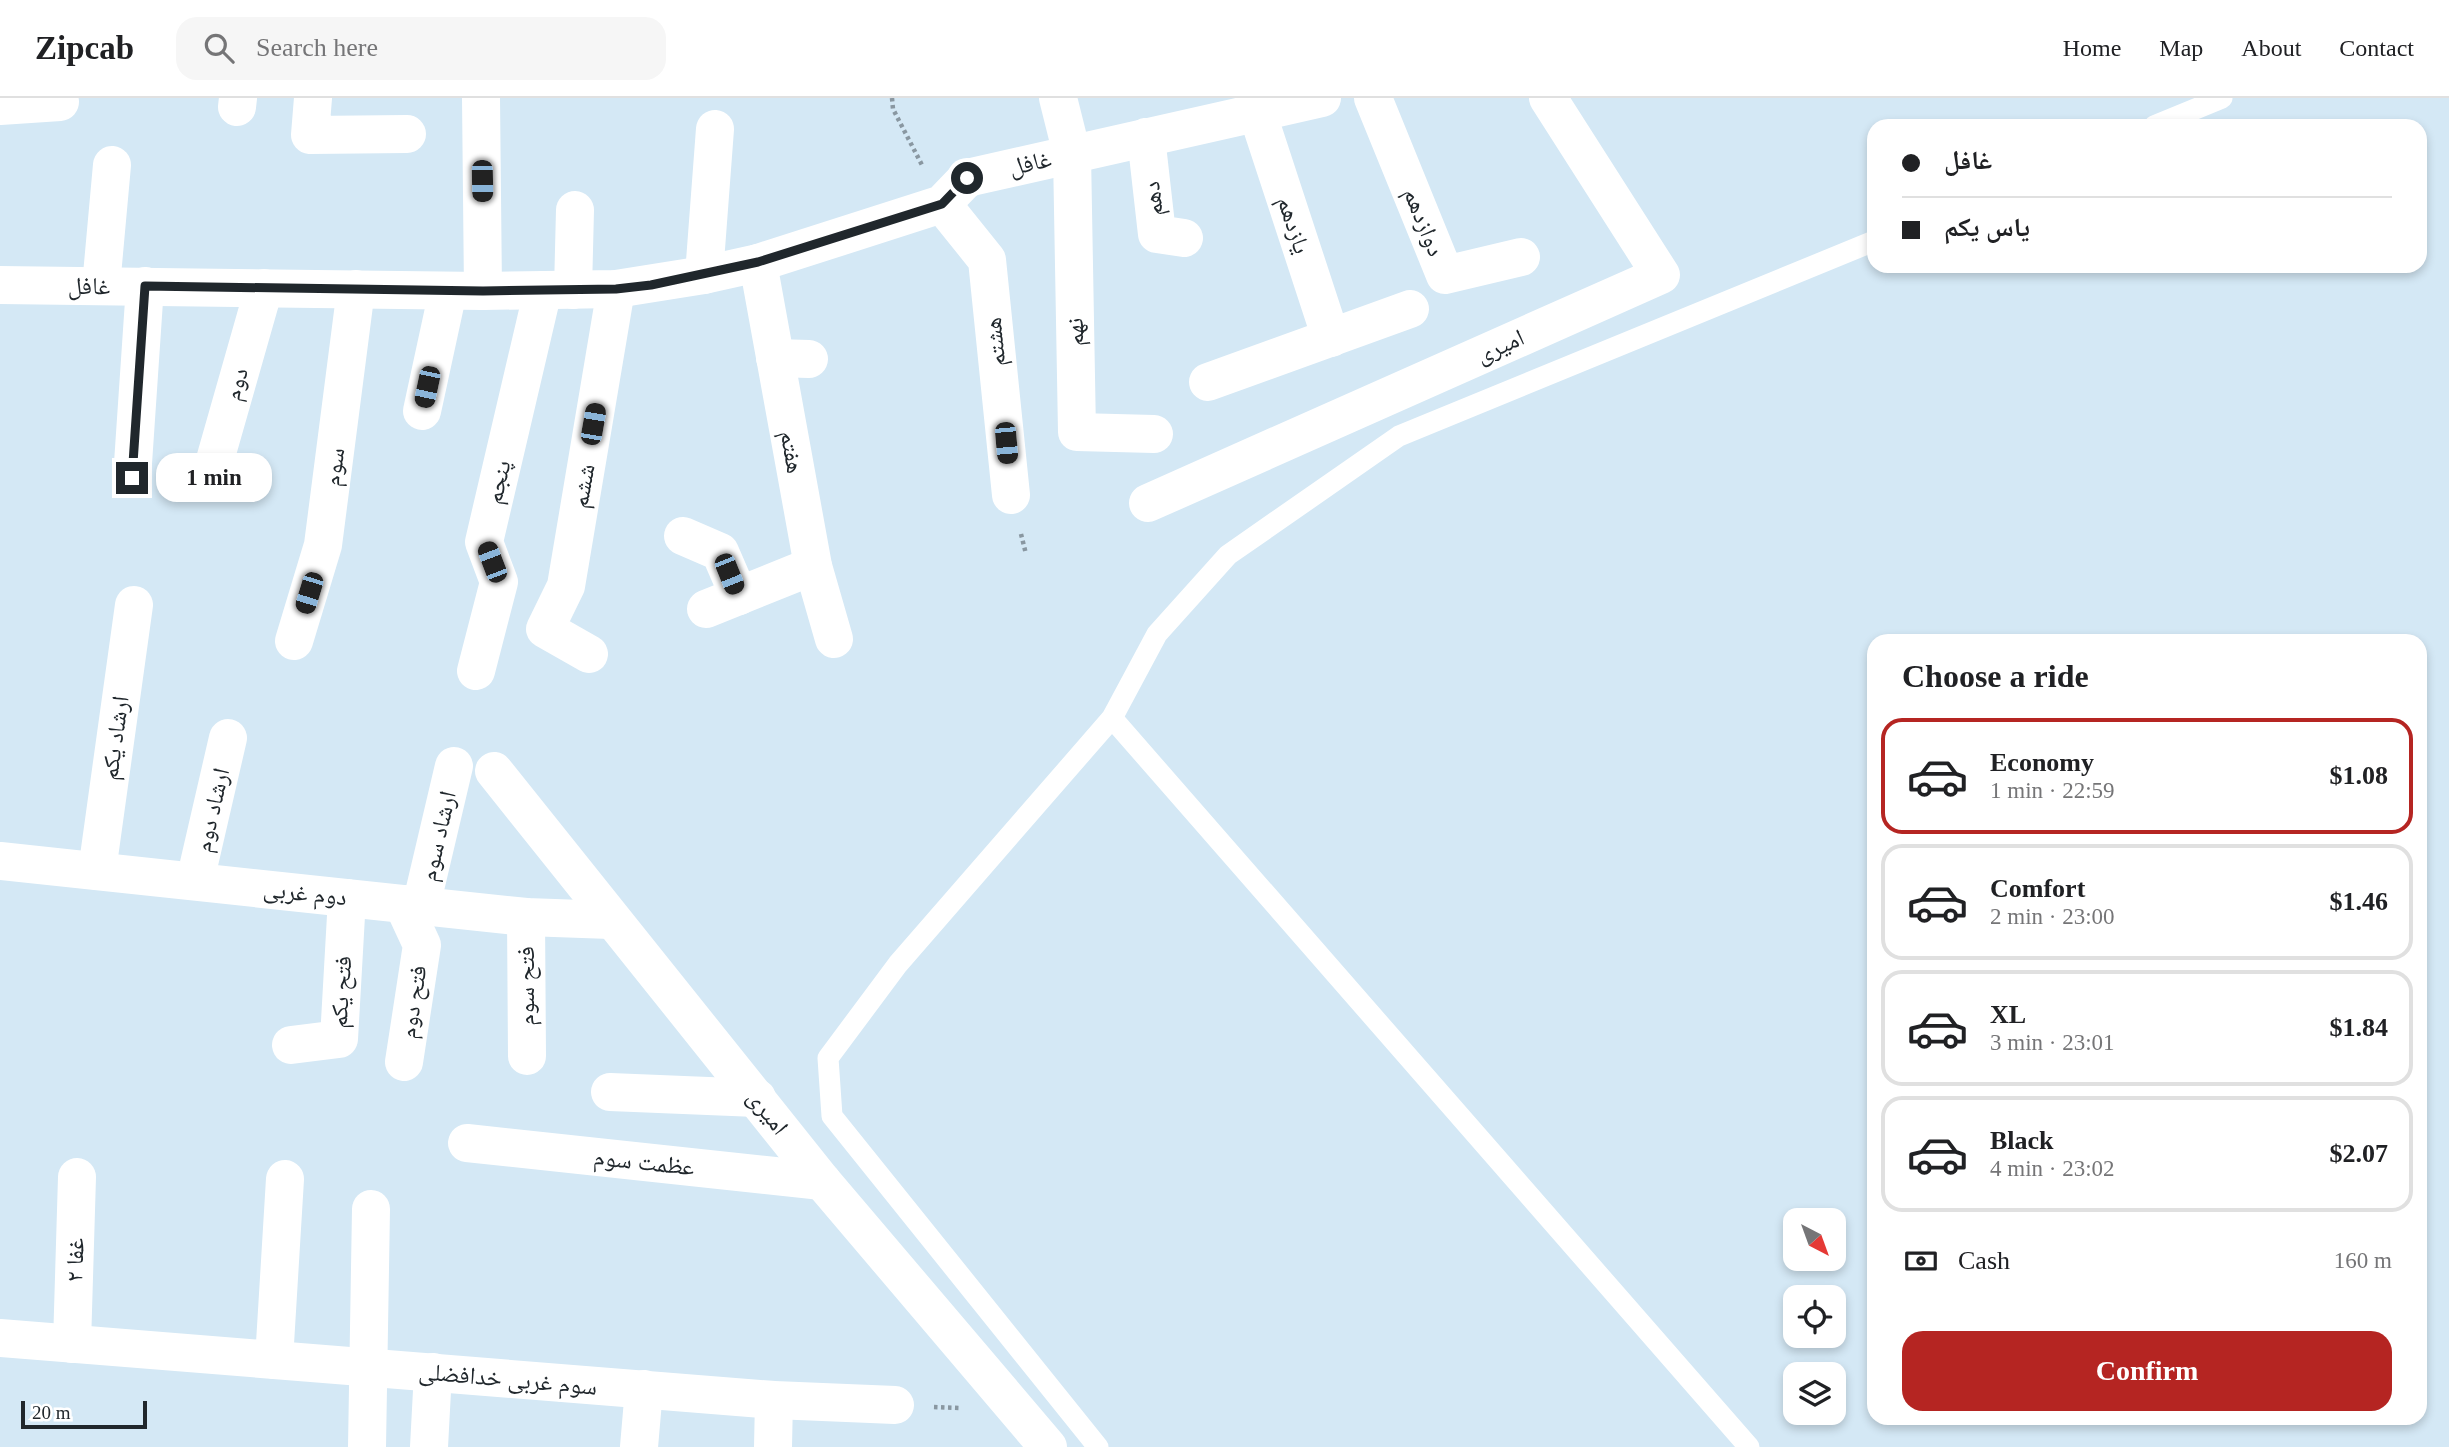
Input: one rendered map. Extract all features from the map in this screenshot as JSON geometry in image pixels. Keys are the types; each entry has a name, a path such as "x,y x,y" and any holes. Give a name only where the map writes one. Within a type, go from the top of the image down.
{"street":[{"path":"313,98 310,135 407,134"},
{"path":"422,411 465,291 481,98"},
{"path":"1059,98 1072,154"},
{"name":"غافل","path":"0,285 465,291 616,289 704,275 758,262 942,204 967,178 1322,98"},
{"name":"دوازدهم","path":"1373,98 1445,275 1521,257"},
{"name":"امیری","path":"1148,503 1661,275 1548,98"},
{"path":"0,106 60,102"},
{"name":"یازدهم","path":"1257,112 1331,338"},
{"path":"704,275 715,129"},
{"name":"دهم","path":"1146,138 1157,234 1184,238"},
{"name":"نهم","path":"1072,154 1077,432 1154,433"},
{"path":"101,286 112,165"},
{"name":"هشتم","path":"942,204 987,260 1011,495"},
{"name":"پنجم","path":"476,671 499,582 484,542 558,290 575,210"},
{"name":"هفتم","path":"758,262 792,358 813,566 834,639"},
{"path":"132,478 145,286"},
{"name":"دوم","path":"209,481 264,288"},
{"name":"سوم","path":"294,641 323,545 356,289"},
{"name":"ششم","path":"589,654 545,629 566,586 616,289"},
{"path":"1208,382 1410,309"},
{"path":"682,536 720,552 722,603 813,566"},
{"name":"ارشاد یکم","path":"97,871 134,605"},
{"name":"ارشاد دوم","path":"195,881 228,738"},
{"name":"ارشاد سوم","path":"412,905 454,765"},
{"name":"امیری","path":"494,771 822,1181 1048,1447"},
{"name":"دوم غربی","path":"0,861 526,917 611,920"},
{"name":"فتح یکم","path":"290,1045 340,1039 347,898"},
{"name":"فتح دوم","path":"404,1062 422,944 412,905"},
{"name":"فتح سوم","path":"526,917 527,1056"},
{"path":"610,1092 757,1098"},
{"name":"عظمت سوم","path":"467,1143 822,1181"},
{"name":"غفا ۲","path":"72,1344 77,1177"},
{"path":"274,1360 285,1179"},
{"path":"366,1447 372,1209"},
{"name":"سوم غربی خدافضلی","path":"0,1338 774,1400 895,1405"},
{"path":"429,1447 433,1373"},
{"path":"639,1447 644,1389"},
{"path":"773,1447 774,1400"}],"lane":[{"path":"2171,119 2222,98"},
{"path":"1098,1447 832,1116 828,1058 898,964 1112,718 1157,634 1228,555 1399,436 1867,244"},
{"path":"1112,718 1749,1447"}],"path":[{"path":"892,98 893,110 942,204"},
{"path":"895,1405 1017,1411"}],"route":[{"path":"132,478 145,286 483,291 616,289 651,285 758,262 942,204 967,178"}]}
